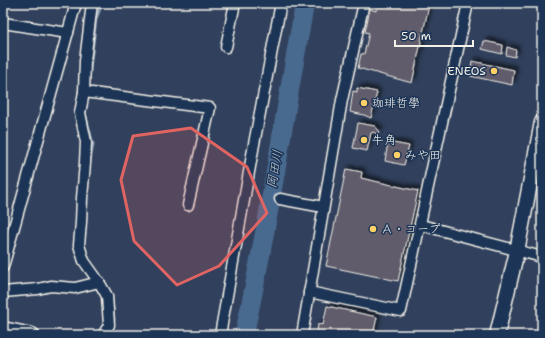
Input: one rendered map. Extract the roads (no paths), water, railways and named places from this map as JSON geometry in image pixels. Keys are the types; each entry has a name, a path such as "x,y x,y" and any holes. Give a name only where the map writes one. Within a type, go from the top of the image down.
{"street":[{"path":"3,267 76,3"},
{"path":"92,3 85,61 84,92 80,113 86,142 82,222 79,245 84,261 107,296 109,325 103,335"},
{"path":"226,47 235,3"},
{"path":"220,335 281,3"},
{"path":"302,335 342,100 364,3"},
{"path":"309,292 401,311 421,225 468,3"},
{"path":"3,23 68,33"},
{"path":"84,92 210,108 188,204"},
{"path":"497,335 517,250 542,122"},
{"path":"280,199 323,207"},
{"path":"421,225 542,257"},
{"path":"3,292 38,289 51,286 75,288 99,282"},
{"path":"3,328 32,335"}],"waterway":[{"path":"89,76 96,19 102,3"},
{"name":"岡田川","path":"244,335 269,211 305,3"},
{"path":"86,108 85,113 93,144 89,167"},
{"path":"112,300 114,320"}],"place":[{"name":"ENEOS","path":"494,71"},
{"name":"珈琲哲學","path":"364,103"},
{"name":"牛角","path":"364,140"},
{"name":"みや田","path":"397,155"},
{"name":"Ａ・コープ","path":"373,229"}]}
